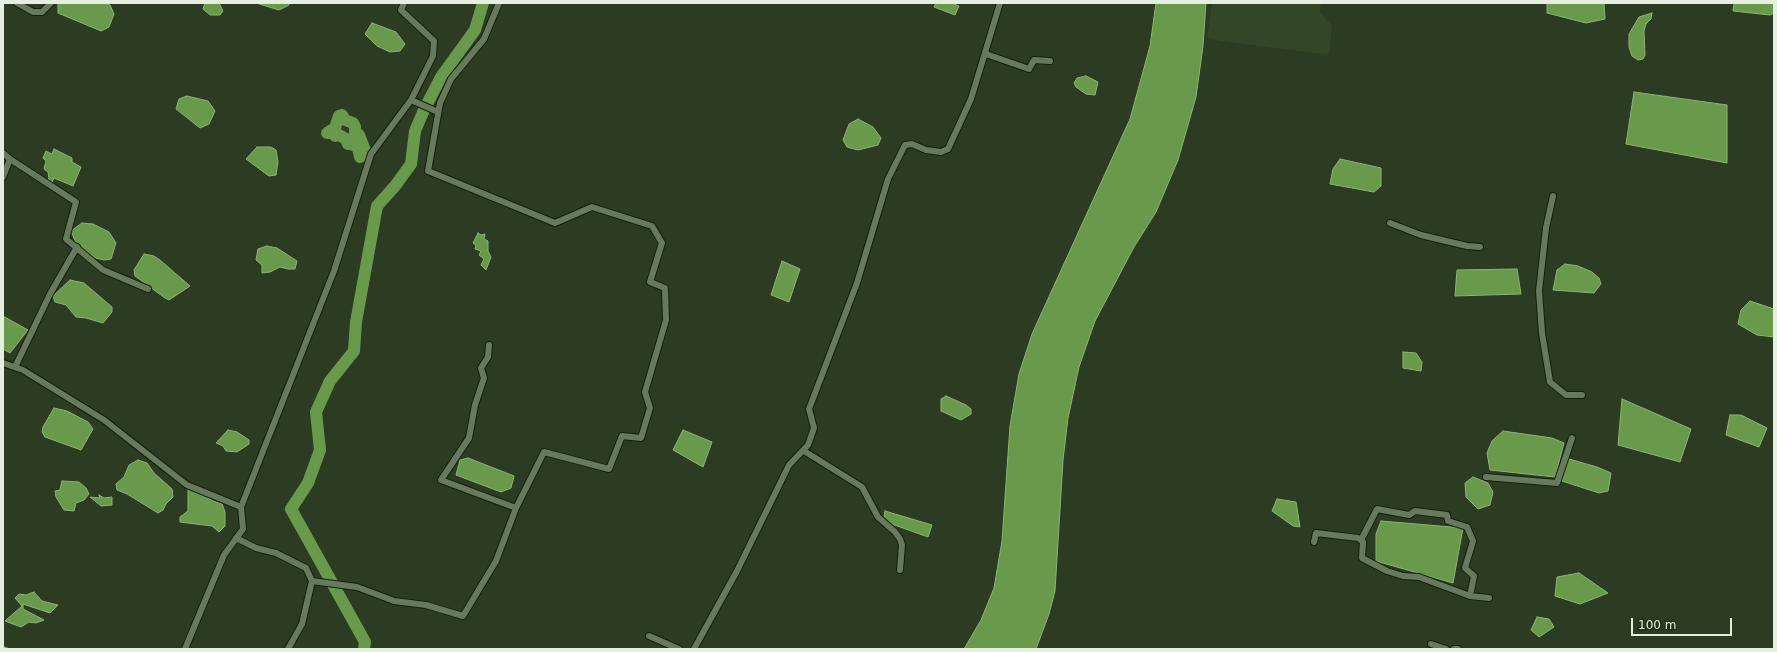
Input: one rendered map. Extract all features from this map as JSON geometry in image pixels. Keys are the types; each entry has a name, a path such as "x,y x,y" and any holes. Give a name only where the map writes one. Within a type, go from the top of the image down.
{"street":[{"path":"17,3 33,12 42,12 51,3"},
{"path":"185,649 224,555 243,529 241,507 334,271 371,154 411,100 433,56 434,41 401,10 404,3"},
{"path":"312,581 357,587 394,601 426,605 464,616 496,561 516,508 544,452 609,469 622,436 641,438 650,408 645,392 666,320 665,288 650,282 662,243 652,226 592,207 555,223 428,171 435,110 440,103 451,79 484,39 500,3"},
{"path":"694,649 737,571 790,465 808,445 814,428 809,409 857,283 888,179 905,145 912,144 926,150 941,152 948,149 972,99 1000,3"},
{"path":"986,54 1029,69 1034,60 1050,61"},
{"path":"411,100 435,110"},
{"path":"3,153 76,202 66,238 103,270 148,289"},
{"path":"3,176 10,159"},
{"path":"1553,196 1546,228 1539,291 1542,333 1550,382 1566,395 1582,395"},
{"path":"1390,223 1421,235 1480,247"},
{"path":"15,367 50,294 77,247"},
{"path":"489,345 488,357 481,368 484,378 475,405 470,438 441,480 516,508"},
{"path":"3,363 23,370 104,420 187,485 241,507"},
{"path":"1486,477 1557,484 1572,438"},
{"path":"804,451 862,486 878,517 896,532 900,539 902,545 900,570"},
{"path":"1470,596 1474,576 1465,568 1472,541 1467,527 1448,521 1447,516 1415,511 1410,515 1377,509 1361,540 1363,542 1362,558 1387,571 1403,576 1419,577 1470,596 1489,598"},
{"path":"1314,542 1316,533 1358,538 1361,540"},
{"path":"236,538 256,548 276,553 306,568 312,581 302,624 288,649"},
{"path":"649,636 679,649"},
{"path":"1431,644 1446,649"}],"shaded area":[{"path":"58,3 104,3 110,5 114,14 109,27 101,31 58,13"},
{"path":"205,3 219,3 223,11 220,15 210,15 203,9"},
{"path":"256,3 289,3 289,5 279,10"},
{"path":"936,3 951,3 959,6 955,15 934,7"},
{"path":"1156,3 1206,3 1203,46 1196,97 1178,160 1156,212 1134,247 1095,321 1079,367 1068,418 1063,460 1055,591 1049,614 1036,649 964,649 981,620 994,588 1002,541 1010,426 1019,374 1032,334 1130,119 1150,46"},
{"path":"1212,3 1321,3 1320,12 1332,26 1329,55 1207,39"},
{"path":"1547,3 1604,3 1605,19 1586,23 1547,13"},
{"path":"1734,3 1774,3 1774,13 1770,15 1733,11"},
{"path":"1652,13 1651,19 1646,24 1644,31 1645,55 1643,59 1638,60 1632,56 1629,47 1629,34 1639,17"},
{"path":"372,23 396,32 405,44 400,51 390,52 377,46 365,34"},
{"path":"1086,76 1098,82 1095,95 1086,94 1076,87 1074,83 1077,78"},
{"path":"1634,92 1727,105 1727,163 1626,144"},
{"path":"187,96 208,101 215,111 209,124 200,128 176,109 179,99"},
{"path":"858,119 873,127 881,138 878,145 858,150 847,147 843,140 849,124"},
{"path":"257,147 271,147 276,150 278,162 276,175 269,176 246,159"},
{"path":"54,149 72,158 72,162 81,167 73,186 54,178 52,182 47,180 49,178 48,172 44,169 46,161 43,158 46,151 52,154"},
{"path":"1340,159 1381,168 1381,186 1374,192 1330,184 1333,169"},
{"path":"82,223 93,224 109,232 116,243 111,259 104,260 95,258 76,243 71,231"},
{"path":"478,233 481,235 485,234 484,239 488,241 488,251 491,257 486,270 481,265 484,259 479,255 481,251 475,249 476,245 473,243"},
{"path":"267,246 277,248 297,261 295,269 280,267 270,272 262,273 262,265 256,260 258,249"},
{"path":"144,254 154,256 160,260 190,286 169,300 165,298 135,276 134,270"},
{"path":"782,261 800,269 789,302 771,295"},
{"path":"1565,264 1578,266 1592,272 1599,278 1601,284 1594,293 1553,290 1557,270"},
{"path":"1517,269 1521,294 1455,296 1457,270"},
{"path":"70,280 84,283 112,307 112,312 103,323 76,317 66,305 55,302 53,296"},
{"path":"1750,301 1774,309 1774,337 1757,335 1738,324 1741,310"},
{"path":"3,316 28,330 10,353 3,349"},
{"path":"1403,352 1416,353 1422,362 1421,371 1403,368"},
{"path":"946,396 966,405 971,409 971,414 961,420 941,411 941,399"},
{"path":"1622,399 1691,429 1680,462 1618,445"},
{"path":"54,408 67,411 88,422 93,429 81,450 45,437 42,432 43,427"},
{"path":"1730,415 1741,415 1767,428 1759,447 1726,435"},
{"path":"228,430 237,432 249,440 249,444 237,452 226,451 223,446 216,443"},
{"path":"683,430 712,442 703,467 673,450"},
{"path":"1503,431 1552,438 1564,443 1555,477 1490,470 1487,453 1492,441"},
{"path":"468,458 514,476 511,488 501,492 456,475 460,460"},
{"path":"1569,459 1597,467 1611,473 1608,491 1599,493 1562,481 1567,461"},
{"path":"138,460 147,463 154,473 172,489 173,497 166,504 163,510 158,513 127,494 117,490 116,484 124,477 129,465"},
{"path":"1473,477 1488,483 1493,492 1490,505 1478,509 1466,497 1465,483"},
{"path":"62,481 79,482 86,488 89,494 84,500 76,503 74,511 64,510 56,497 55,491 60,490"},
{"path":"188,489 199,492 213,501 222,504 225,512 225,526 219,532 212,526 180,522 180,517 188,511"},
{"path":"99,495 104,498 112,497 112,505 101,506 90,497 100,498"},
{"path":"1277,499 1296,502 1300,527 1293,526 1272,511"},
{"path":"885,511 932,525 928,537 889,523 884,518"},
{"path":"1381,521 1463,528 1453,583 1376,561 1376,534"},
{"path":"1579,573 1608,593 1580,604 1555,596 1557,577"},
{"path":"34,592 42,601 58,605 50,613 23,604 23,609 44,620 36,623 29,622 21,627 5,621 22,606 15,598 19,594 26,595"},
{"path":"1537,617 1549,619 1554,627 1539,637 1531,630"}],"waterway":[{"path":"364,649 365,642 291,509 308,483 320,450 316,412 330,381 354,351 356,322 377,206 395,186 411,164 415,131 424,110 441,77 475,30 483,3"},
{"path":"342,115 345,120 353,123 355,127 355,136 359,135 366,153 360,157 358,148 352,144 348,144 346,139 339,135 335,136 333,133 327,133 335,128 339,116 342,115"},
{"path":"3,647 8,649"}]}
